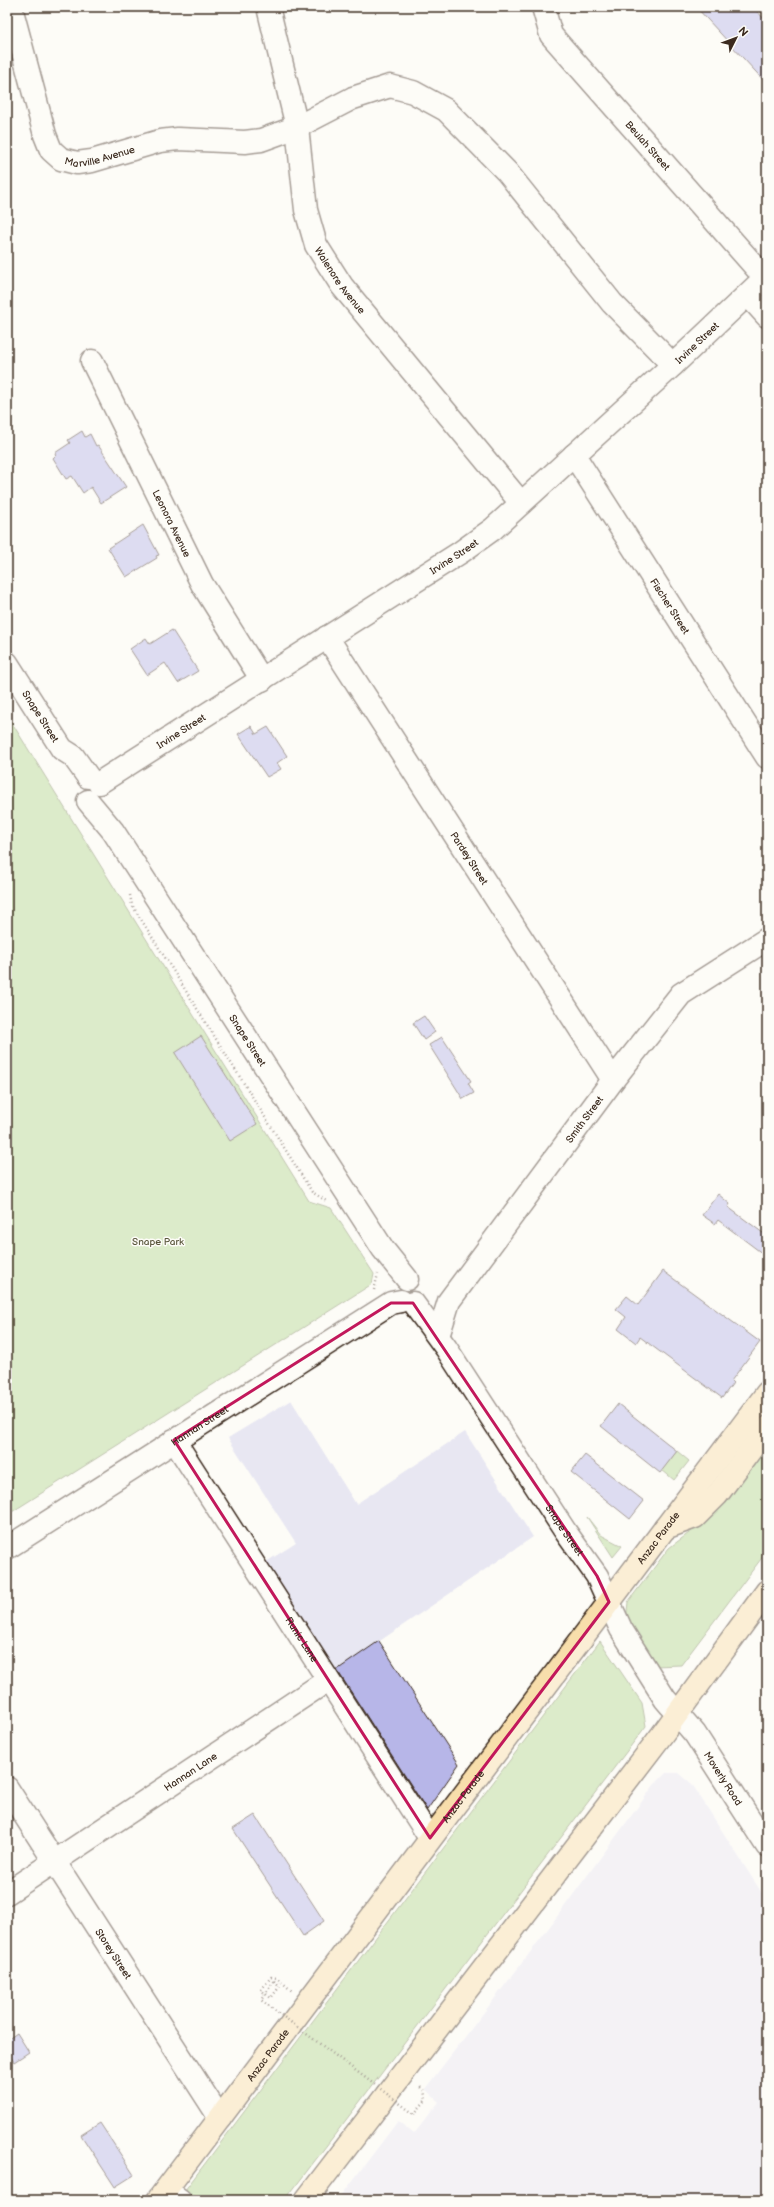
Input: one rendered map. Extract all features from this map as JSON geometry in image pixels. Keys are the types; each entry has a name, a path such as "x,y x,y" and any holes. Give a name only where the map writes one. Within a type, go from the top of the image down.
{"main road":[{"name":"Anzac Parade","path":"168,2197 220,2118 767,1393"},
{"path":"665,1528 695,1517 716,1495 767,1428"},
{"path":"306,2200 677,1714 767,1591"}],"street":[{"name":"Marville Avenue","path":"11,7 45,135 51,150 61,159 77,163 92,161 160,142 178,139 245,142 276,136 354,98 390,86 414,92 446,110 507,172 612,303 673,365"},
{"name":"Walenore Avenue","path":"268,7 297,127 306,210 316,244 342,286 521,503"},
{"name":"Beulah Street","path":"543,7 551,35 766,277"},
{"name":"Irvine Street","path":"90,787 262,680 462,552 492,529 521,503 673,365 766,277"},
{"path":"748,295 767,316"},
{"name":"Leonora Avenue","path":"92,361 202,584 262,680"},
{"name":"Fischer Street","path":"574,455 767,756"},
{"name":"Pardey Street","path":"327,637 613,1080"},
{"name":"Snape Street","path":"7,663 62,749 72,756 90,787 109,814 113,831 383,1249 400,1294 442,1340 565,1532 597,1576 621,1630 665,1699 677,1714"},
{"name":"Smith Street","path":"442,1340 449,1301 613,1080 681,994 767,938"},
{"name":"Hannan Street","path":"7,1548 400,1294"},
{"name":"Runic Lane","path":"174,1440 430,1838"},
{"name":"Hannan Lane","path":"7,1893 328,1680"},
{"name":"Moverly Road","path":"677,1714 695,1734 767,1846"},
{"name":"Storey Street","path":"7,1788 220,2118"}],"path":[{"path":"128,891 132,905 312,1192 333,1206"},
{"path":"378,1272 400,1294"},
{"path":"293,1991 277,1978 271,1977 261,1990 271,1998 280,1986 274,1981 261,2000 414,2114 426,2100 424,2091 420,2087"}],"highlighted area":[{"path":"391,1303 413,1303 597,1576 609,1602 430,1838 174,1440"}],"shaded area":[{"path":"291,1400 356,1504 465,1432 533,1537 334,1672 266,1562 296,1543 228,1438"},
{"path":"666,1773 679,1773 692,1784 767,1901 767,2200 338,2200 398,2121 414,2134 439,2102 425,2089 542,1937 654,1785"}],"green space":[{"name":"Snape Park","path":"7,715 309,1201 331,1208 374,1274 372,1284 7,1515"},
{"path":"767,1443 767,1551 681,1665 655,1666 626,1621 628,1602 669,1548 701,1524"},
{"path":"677,1451 689,1461 674,1480 662,1470"},
{"path":"587,1517 601,1535 622,1546 613,1557"},
{"path":"600,1641 642,1703 646,1726 285,2200 199,2200 185,2190"}],"building":[{"path":"696,7 753,7 767,22 767,84"},
{"path":"82,431 85,437 90,434 96,446 98,445 126,487 101,503 91,487 83,493 72,476 66,479 53,458 56,455 55,453 70,443 68,440"},
{"path":"143,525 159,555 156,556 157,558 126,577 108,548"},
{"path":"172,630 198,671 178,683 165,663 147,675 130,649 146,638 150,644"},
{"path":"251,726 256,734 268,727 287,756 277,763 281,769 267,777 238,734"},
{"path":"424,1016 435,1032 424,1040 413,1023"},
{"path":"201,1036 257,1124 230,1141 175,1053"},
{"path":"442,1037 471,1081 468,1083 474,1093 463,1099 429,1045"},
{"path":"718,1194 730,1204 728,1207 767,1236 767,1257 718,1220 715,1224 702,1215"},
{"path":"663,1271 760,1342 731,1381 733,1383 722,1398 640,1337 636,1343 618,1329 626,1317 616,1309 627,1296 638,1305"},
{"path":"618,1404 677,1451 660,1473 601,1426"},
{"path":"585,1455 644,1501 630,1519 571,1472"},
{"path":"379,1641 459,1764 427,1810 337,1670"},
{"path":"255,1815 324,1921 303,1936 233,1829"},
{"path":"17,2033 29,2052 14,2062 7,2051 7,2040"},
{"path":"100,2123 134,2175 115,2187 81,2135"}]}
